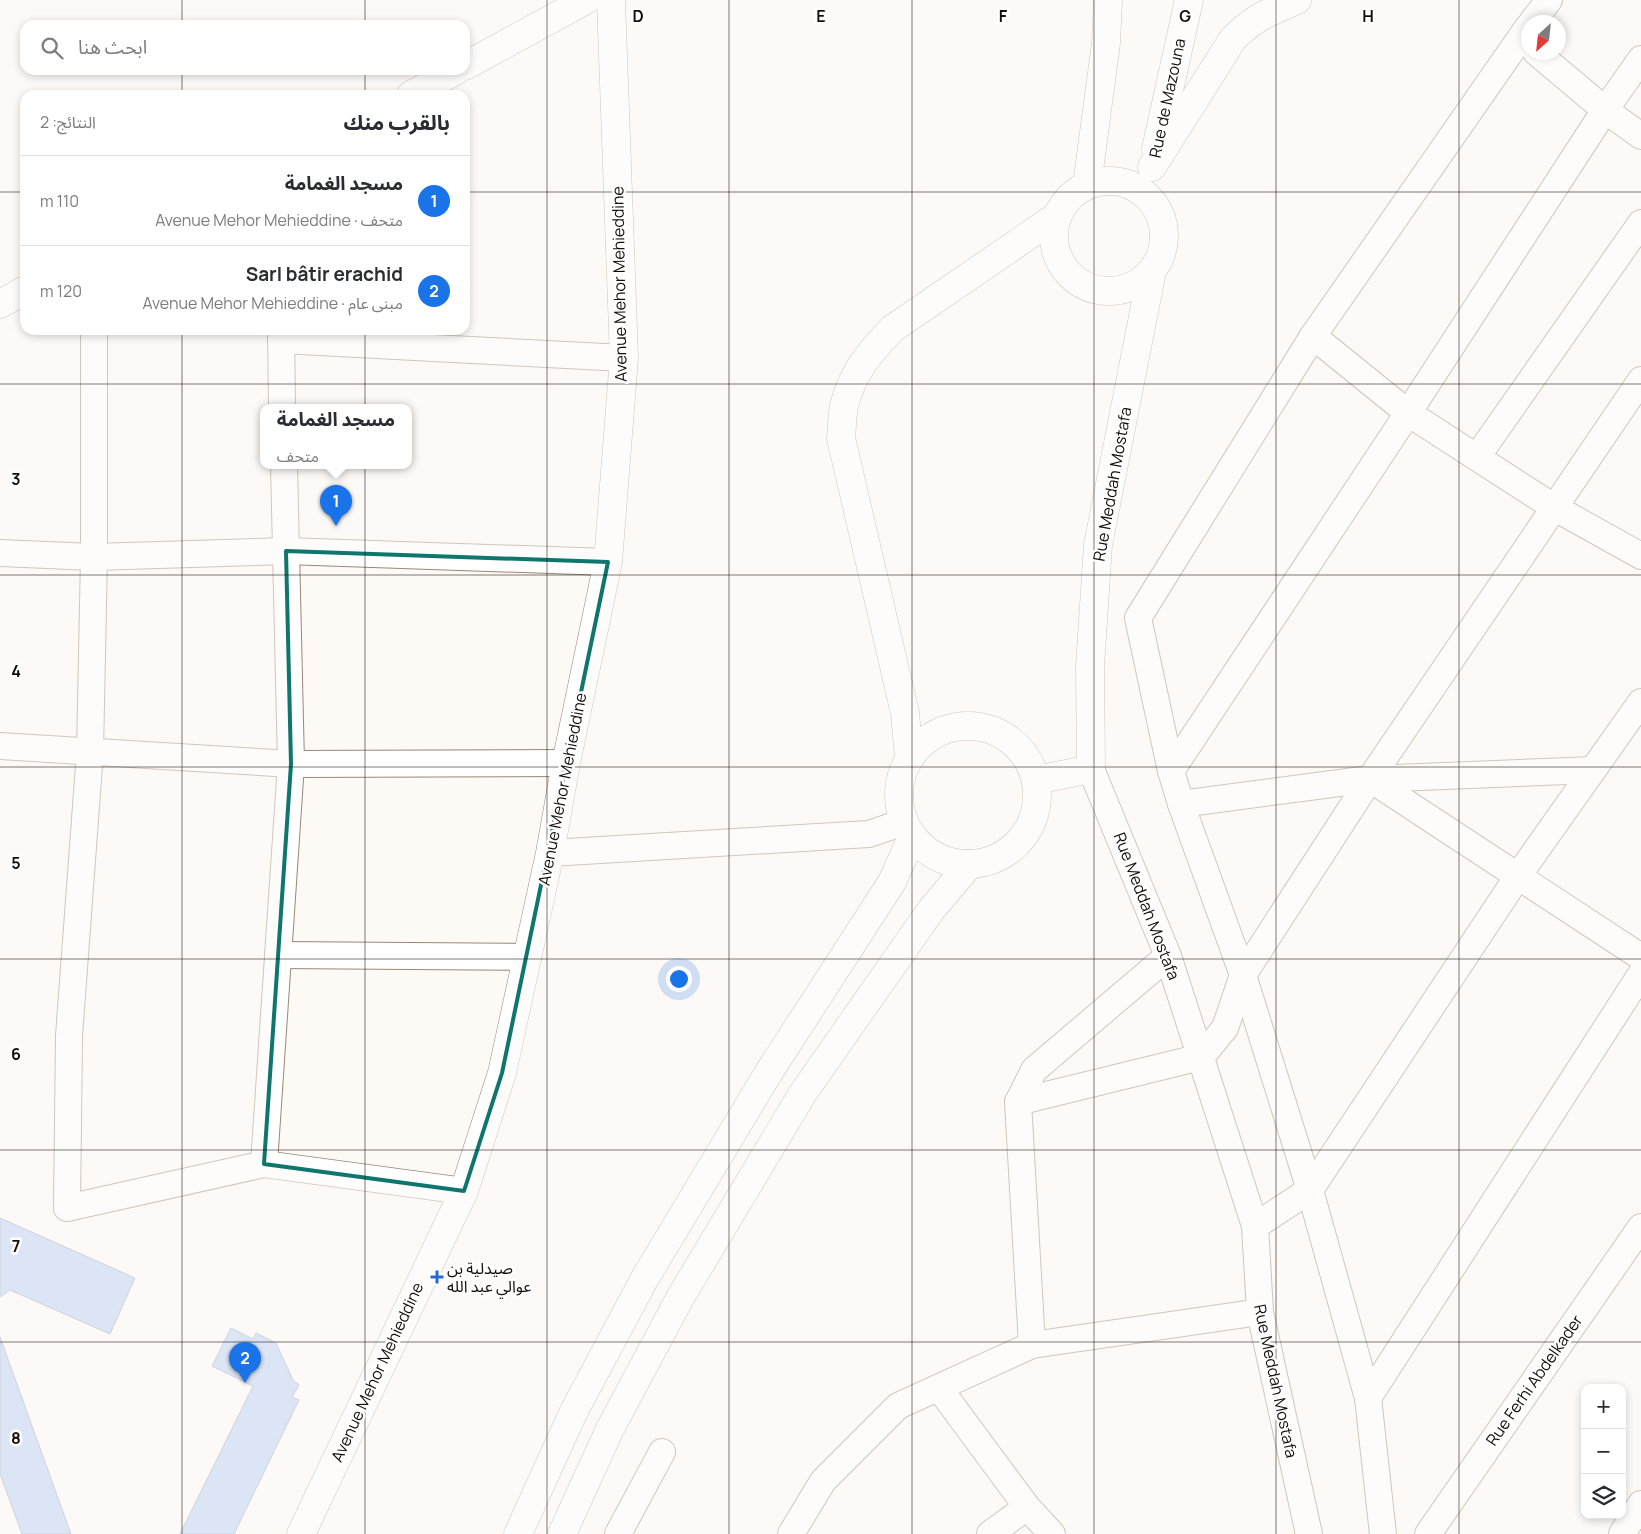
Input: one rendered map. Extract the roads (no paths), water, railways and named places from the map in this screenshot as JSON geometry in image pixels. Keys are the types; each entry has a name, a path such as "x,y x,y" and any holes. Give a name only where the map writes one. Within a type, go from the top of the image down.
{"street":[{"path":"470,63 586,0"},
{"name":"Avenue Mehor Mehieddine","path":"301,1534 464,1191 502,1073 550,853 566,763 608,562 624,358 611,0"},
{"path":"1087,185 1106,43 1108,0"},
{"name":"Rue de Mazouna","path":"1147,197 1189,0"},
{"path":"1152,167 1233,39 1247,25 1262,15 1297,0"},
{"path":"1541,15 1549,0"},
{"path":"1383,1534 1368,1398 1310,1190 1243,975 1171,772 1138,618 1314,336 1521,48"},
{"path":"1171,772 1605,110 1641,59"},
{"path":"1553,60 1605,110 1641,136"},
{"path":"420,90 448,75"},
{"path":"1103,181 1119,182 1134,187 1147,197 1158,210 1163,225 1164,242 1160,258 1152,272 1139,283 1123,290 1106,292 1089,288 1074,280 1062,266 1054,251 1053,234 1057,216 1074,192 1087,185 1103,181"},
{"path":"909,757 905,713 841,438 844,407 854,378 870,352 892,329 1057,216"},
{"path":"1477,457 1641,223"},
{"name":"Rue Meddah Mostafa","path":"1152,272 1098,545 1090,666 1091,769 1168,956 1255,1226 1260,1312 1309,1534"},
{"path":"0,304 20,293"},
{"path":"94,335 94,557 90,752 69,1036 67,1208 264,1164 464,1191"},
{"path":"282,404 281,335 624,358"},
{"path":"1314,336 1408,413 1555,508 1641,556"},
{"path":"1018,1102 1201,1057 1225,1028 1243,975 1370,779 1641,380"},
{"path":"264,1164 291,764 284,469"},
{"path":"0,553 94,557 286,551 608,562"},
{"path":"1255,1226 1310,1190 1518,876 1641,702"},
{"path":"960,726 980,727 999,733 1016,745 1028,761 1036,780 1037,800 1033,820 1023,838 1008,852 991,861 970,864 954,863 938,858 924,849 908,829 899,806 902,772 909,757 923,742 940,731 960,726"},
{"path":"0,746 291,764 566,763"},
{"path":"1036,780 1091,769"},
{"path":"1181,804 1370,779 1593,770"},
{"path":"1370,779 1641,957"},
{"path":"550,853 869,834 908,829"},
{"path":"518,1534 574,1411 644,1278 769,1072 892,882 908,829"},
{"path":"562,1534 610,1429 680,1298 803,1094 931,910 970,864"},
{"path":"278,955 528,957"},
{"path":"1032,1345 1018,1102 1034,1070 1168,956"},
{"path":"1368,1398 1641,974"},
{"name":"Rue Ferhi Abdelkader","path":"1428,1534 1641,1227"},
{"path":"792,1534 823,1481 898,1406 1032,1345 1260,1312"},
{"path":"939,1388 1027,1507 1052,1534"},
{"path":"618,1534 662,1452"},
{"path":"1622,1534 1641,1504"},
{"path":"990,1534 1027,1507"}],"place":[{"name":"مسجد الغمامة","path":"336,526"},
{"name":"صيدلية بن عوالي عبد الله","path":"437,1277"},
{"name":"Sarl bâtir erachid","path":"245,1383"}]}
